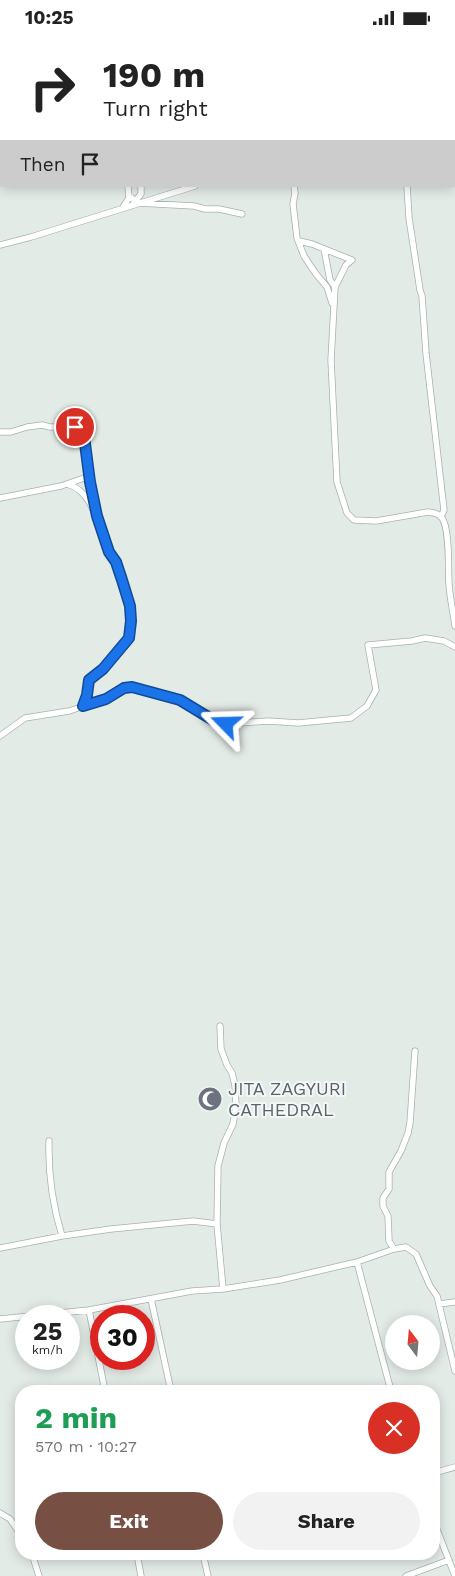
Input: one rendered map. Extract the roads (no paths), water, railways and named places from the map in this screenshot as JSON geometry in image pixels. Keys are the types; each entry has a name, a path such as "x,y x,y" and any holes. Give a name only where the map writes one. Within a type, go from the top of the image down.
{"street":[{"path":"123,207 129,196 128,187"},
{"path":"140,187 141,194 148,201"},
{"path":"0,245 192,187"},
{"path":"294,187 294,220 299,241 304,256 327,287 333,307"},
{"path":"407,187 411,237 422,297 426,353 444,510 441,517"},
{"path":"135,203 141,194"},
{"path":"129,196 135,203 194,206 242,214"},
{"path":"299,241 312,244 352,260 346,265 335,287 331,360 337,482 347,513 354,520 376,521 428,512 436,513 441,517 445,525 449,558 449,584 455,626"},
{"path":"324,249 330,280 335,287"},
{"path":"0,432 11,432 42,425 82,429 86,443 97,516 109,552 116,562 130,606 129,638 103,669 89,680 83,706"},
{"path":"0,498 67,484 90,475"},
{"path":"67,484 82,492 97,516"},
{"path":"0,737 25,718 69,711 106,699 124,688 132,687 180,700 213,720 226,724 268,721 298,723 351,718 367,706 376,690 368,645 412,641 425,637 444,641 455,647"},
{"path":"220,1026 221,1049 234,1079 236,1107 218,1166 217,1224 223,1289"},
{"path":"394,1249 389,1241 388,1216 383,1206 383,1198 389,1189 389,1172 401,1151 408,1133 415,1051"},
{"path":"49,1141 48,1170 53,1204 62,1236"},
{"path":"0,1248 62,1236 193,1221 217,1224"},
{"path":"0,1319 89,1310 192,1291 223,1289 280,1281 357,1262 394,1249 406,1247 416,1254 430,1286 437,1296 455,1371"},
{"path":"357,1262 388,1385"},
{"path":"152,1299 170,1385"},
{"path":"439,1305 455,1302"},
{"path":"89,1310 105,1385"},
{"path":"440,1471 455,1467"},
{"path":"0,1513 10,1519 15,1526"},
{"path":"440,1537 455,1576"},
{"path":"34,1560 39,1576"},
{"path":"138,1560 141,1576"},
{"path":"204,1560 208,1576"},
{"path":"406,1576 449,1560"}],"place":[{"name":"JITA ZAGYURI CATHEDRAL","path":"210,1099"}]}
